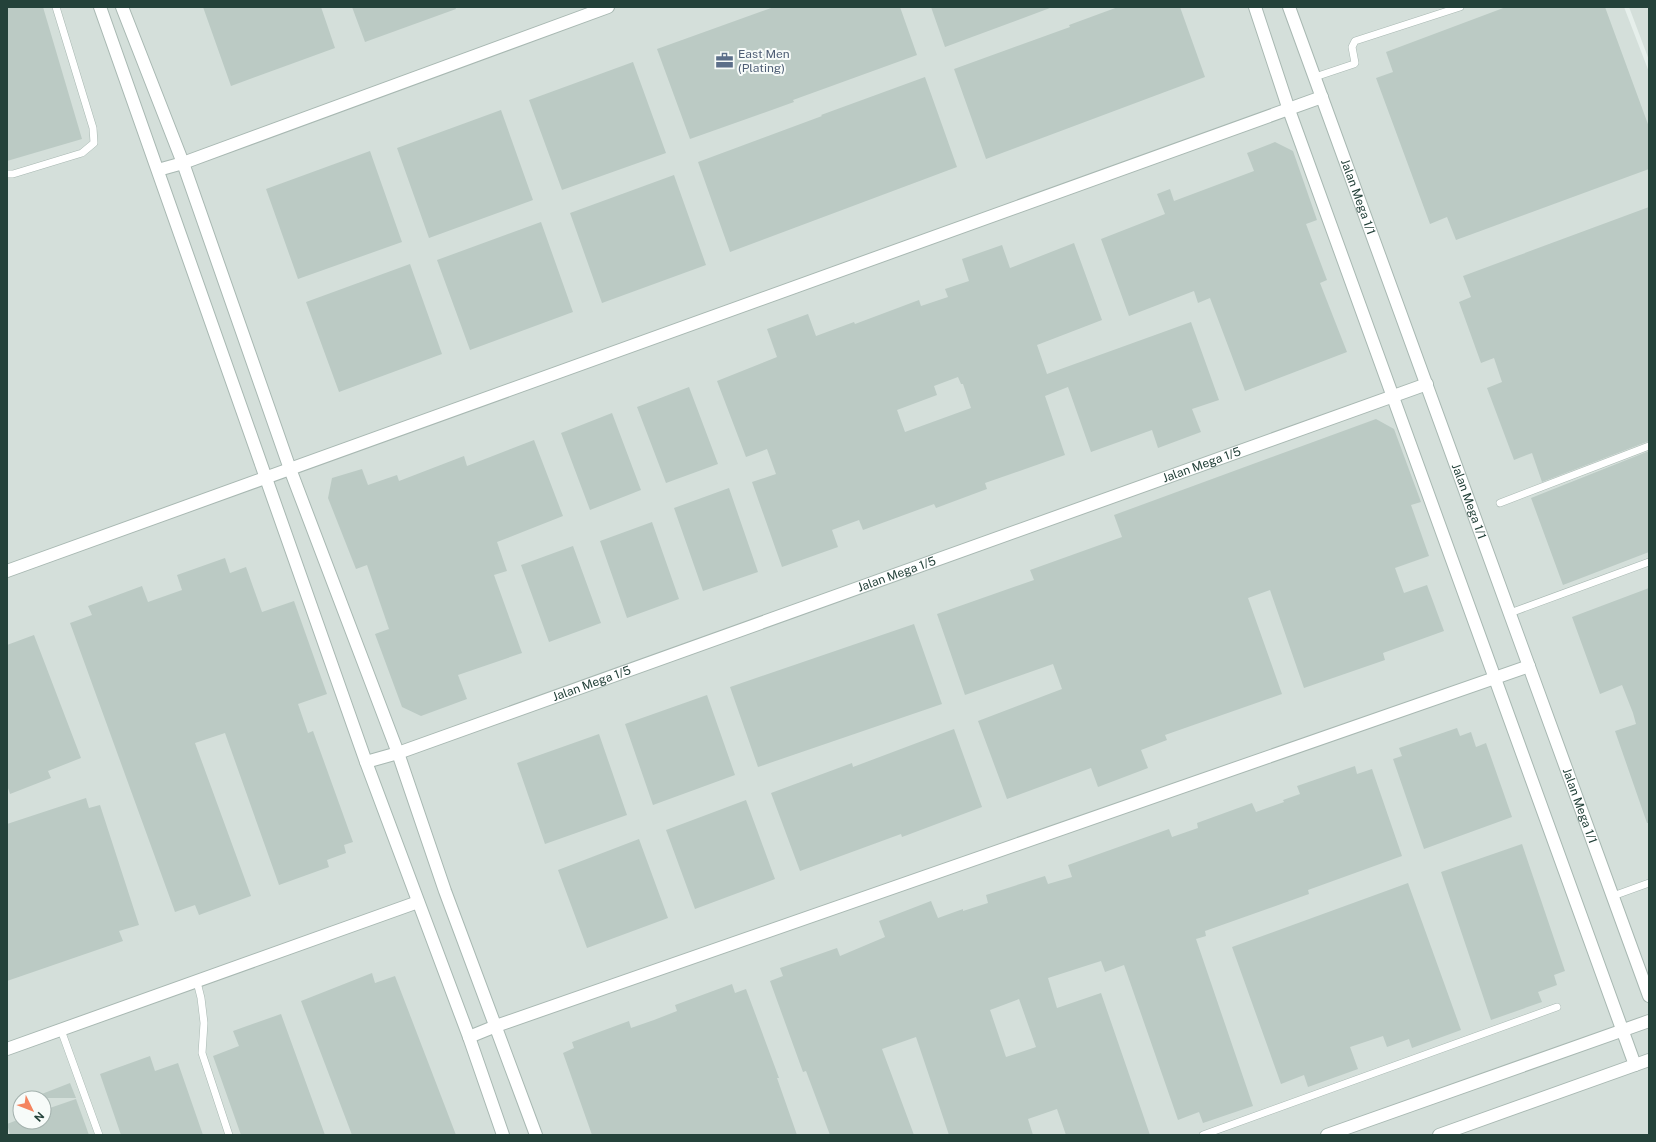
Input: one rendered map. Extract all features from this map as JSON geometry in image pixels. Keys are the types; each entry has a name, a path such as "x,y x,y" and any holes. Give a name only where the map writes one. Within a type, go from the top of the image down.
{"street":[{"path":"100,7 265,479 366,762 469,1037 503,1135"},
{"path":"122,7 182,163 290,470 398,753 445,891 536,1135"},
{"path":"158,170 182,163 608,7"},
{"path":"1256,7 1289,110 1635,1065"},
{"name":"Jalan Mega 1/1","path":"1289,7 1649,996"},
{"path":"7,572 1322,97"},
{"name":"Jalan Mega 1/5","path":"366,762 398,753 1426,384"},
{"path":"469,1037 496,1026 1529,666"},
{"path":"7,1050 418,902"},
{"path":"1327,1135 1649,1021"},
{"path":"1442,1135 1649,1060"}],"lane":[{"path":"7,174 13,174 82,153 94,143 93,128 56,7"},
{"path":"1315,77 1354,64 1352,47 1354,41 1460,7"},
{"path":"1500,503 1649,446"},
{"path":"1510,613 1649,562"},
{"path":"1613,896 1649,883"},
{"path":"197,982 201,998 204,1023 202,1053 229,1135"},
{"path":"1203,1135 1556,1007"},
{"path":"61,1030 99,1135"}],"shaded area":[{"path":"7,7 1624,7 1649,72 1649,1135 7,1135"},
{"path":"1629,7 1649,7 1649,60"}],"building":[{"path":"7,7 43,7 82,139 7,161"},
{"path":"203,7 321,7 335,48 231,86"},
{"path":"352,7 455,7 456,9 365,42"},
{"path":"774,7 900,7 917,55 793,100 794,102 690,139 657,49"},
{"path":"931,7 1050,7 1050,8 945,47"},
{"path":"1118,7 1180,7 1205,77 986,159 954,69 1070,27 1069,25"},
{"path":"1506,7 1605,7 1649,127 1649,169 1456,240 1447,217 1430,224 1376,78 1393,72 1386,52"},
{"path":"633,62 666,153 562,190 529,100"},
{"path":"925,77 957,167 730,252 698,162"},
{"path":"501,110 533,200 429,238 397,148"},
{"path":"1275,142 1293,151 1317,220 1306,224 1327,280 1320,283 1347,352 1245,391 1210,298 1198,303 1194,291 1129,316 1101,239 1165,214 1157,194 1170,189 1174,201 1254,171 1247,153"},
{"path":"370,151 402,242 298,279 266,189"},
{"path":"674,175 706,265 602,303 570,213"},
{"path":"1649,207 1649,441 1542,482 1532,453 1514,460 1487,388 1502,382 1494,358 1481,363 1459,302 1471,297 1463,276"},
{"path":"541,222 573,312 470,350 437,260"},
{"path":"1074,243 1102,320 1037,345 1047,374 1191,322 1219,400 1192,409 1201,432 1158,448 1152,430 1091,452 1068,387 1045,396 1065,455 985,483 987,489 936,508 934,504 863,530 859,520 832,530 838,547 782,567 752,482 776,474 767,449 746,457 717,381 777,357 767,329 808,314 816,336 854,322 855,324 919,300 921,306 948,297 945,289 969,281 962,259 1002,245 1010,268","holes":["958,377 961,384 963,384 971,408 905,432 897,410 937,395 934,386"]},
{"path":"410,264 442,354 339,392 306,302"},
{"path":"689,387 718,464 666,483 637,407"},
{"path":"612,413 641,490 590,510 561,433"},
{"path":"1376,419 1394,429 1421,502 1411,505 1429,556 1395,568 1404,593 1427,585 1444,631 1383,653 1385,660 1304,688 1270,590 1248,598 1282,694 1165,735 1167,740 1141,750 1148,768 1098,787 1091,768 1007,799 978,721 1062,689 1053,664 965,695 937,614 1034,580 1030,570 1122,537 1114,515"},
{"path":"534,440 563,516 497,542 507,571 494,575 522,653 458,675 467,699 421,716 402,707 375,634 389,629 367,565 356,569 328,498 332,478 362,469 368,485 397,475 399,481 464,456 467,466"},
{"path":"1649,451 1649,552 1563,585 1531,498"},
{"path":"729,488 758,572 703,591 674,508"},
{"path":"652,522 679,599 627,618 600,541"},
{"path":"573,546 601,623 549,642 521,565"},
{"path":"225,558 230,573 246,567 262,612 294,601 327,694 298,704 308,733 313,731 353,842 344,845 346,853 327,860 329,867 279,885 225,733 195,743 251,896 199,915 195,905 175,912 70,623 92,615 88,606 142,586 148,602 182,590 177,575"},
{"path":"1649,588 1649,823 1647,823 1615,731 1636,724 1633,713 1622,685 1600,694 1572,617"},
{"path":"914,624 942,704 758,767 730,687"},
{"path":"34,635 81,758 48,771 51,778 10,794 7,785 7,645"},
{"path":"707,695 735,775 653,805 625,724"},
{"path":"1457,728 1460,736 1471,732 1476,747 1486,743 1512,817 1424,849 1393,759 1402,756 1399,748"},
{"path":"954,729 982,807 902,837 901,834 800,871 771,793 852,763 853,767"},
{"path":"599,734 627,815 545,844 517,763"},
{"path":"1355,766 1357,774 1372,769 1402,856 1308,890 1309,894 1205,931 1206,936 1196,939 1253,1106 1203,1123 1199,1112 1178,1120 1124,965 1105,972 1101,961 1048,978 1057,1008 1101,993 1150,1135 1066,1135 1057,1109 1028,1119 1033,1135 949,1135 916,1037 882,1049 914,1135 830,1135 806,1071 803,1072 770,981 783,976 780,968 837,948 840,956 885,937 879,921 931,901 938,918 963,909 963,911 988,903 986,895 1045,876 1048,884 1072,877 1068,865 1169,829 1172,837 1198,828 1197,823 1252,803 1256,812 1284,802 1283,800 1300,794 1297,786","holes":["1019,999 1036,1047 1006,1057 990,1010"]},
{"path":"86,798 89,808 100,805 139,925 119,931 123,941 7,981 7,824"},
{"path":"746,800 775,879 695,909 666,830"},
{"path":"639,839 668,918 587,948 558,870"},
{"path":"1522,844 1565,971 1554,975 1557,985 1538,992 1542,1002 1491,1020 1441,872"},
{"path":"1408,883 1461,1030 1412,1048 1409,1039 1387,1047 1383,1036 1350,1047 1358,1069 1308,1087 1304,1075 1281,1084 1232,947"},
{"path":"372,973 375,983 395,976 456,1135 352,1135 301,1001"},
{"path":"732,984 735,993 746,989 779,1078 777,1078 797,1135 592,1135 563,1053 574,1048 572,1042 629,1021 631,1028 654,1020 677,1011 675,1005"},
{"path":"281,1014 325,1135 241,1135 213,1056 239,1046 233,1031"},
{"path":"150,1056 155,1071 178,1063 203,1135 121,1135 100,1074"},
{"path":"70,1083 76,1098 52,1098 52,1090"},
{"path":"76,1099 89,1135 10,1135 7,1124 12,1122 12,1130 52,1130 52,1107"}],"place":[{"name":"East Men (Plating)","path":"725,61"}]}
